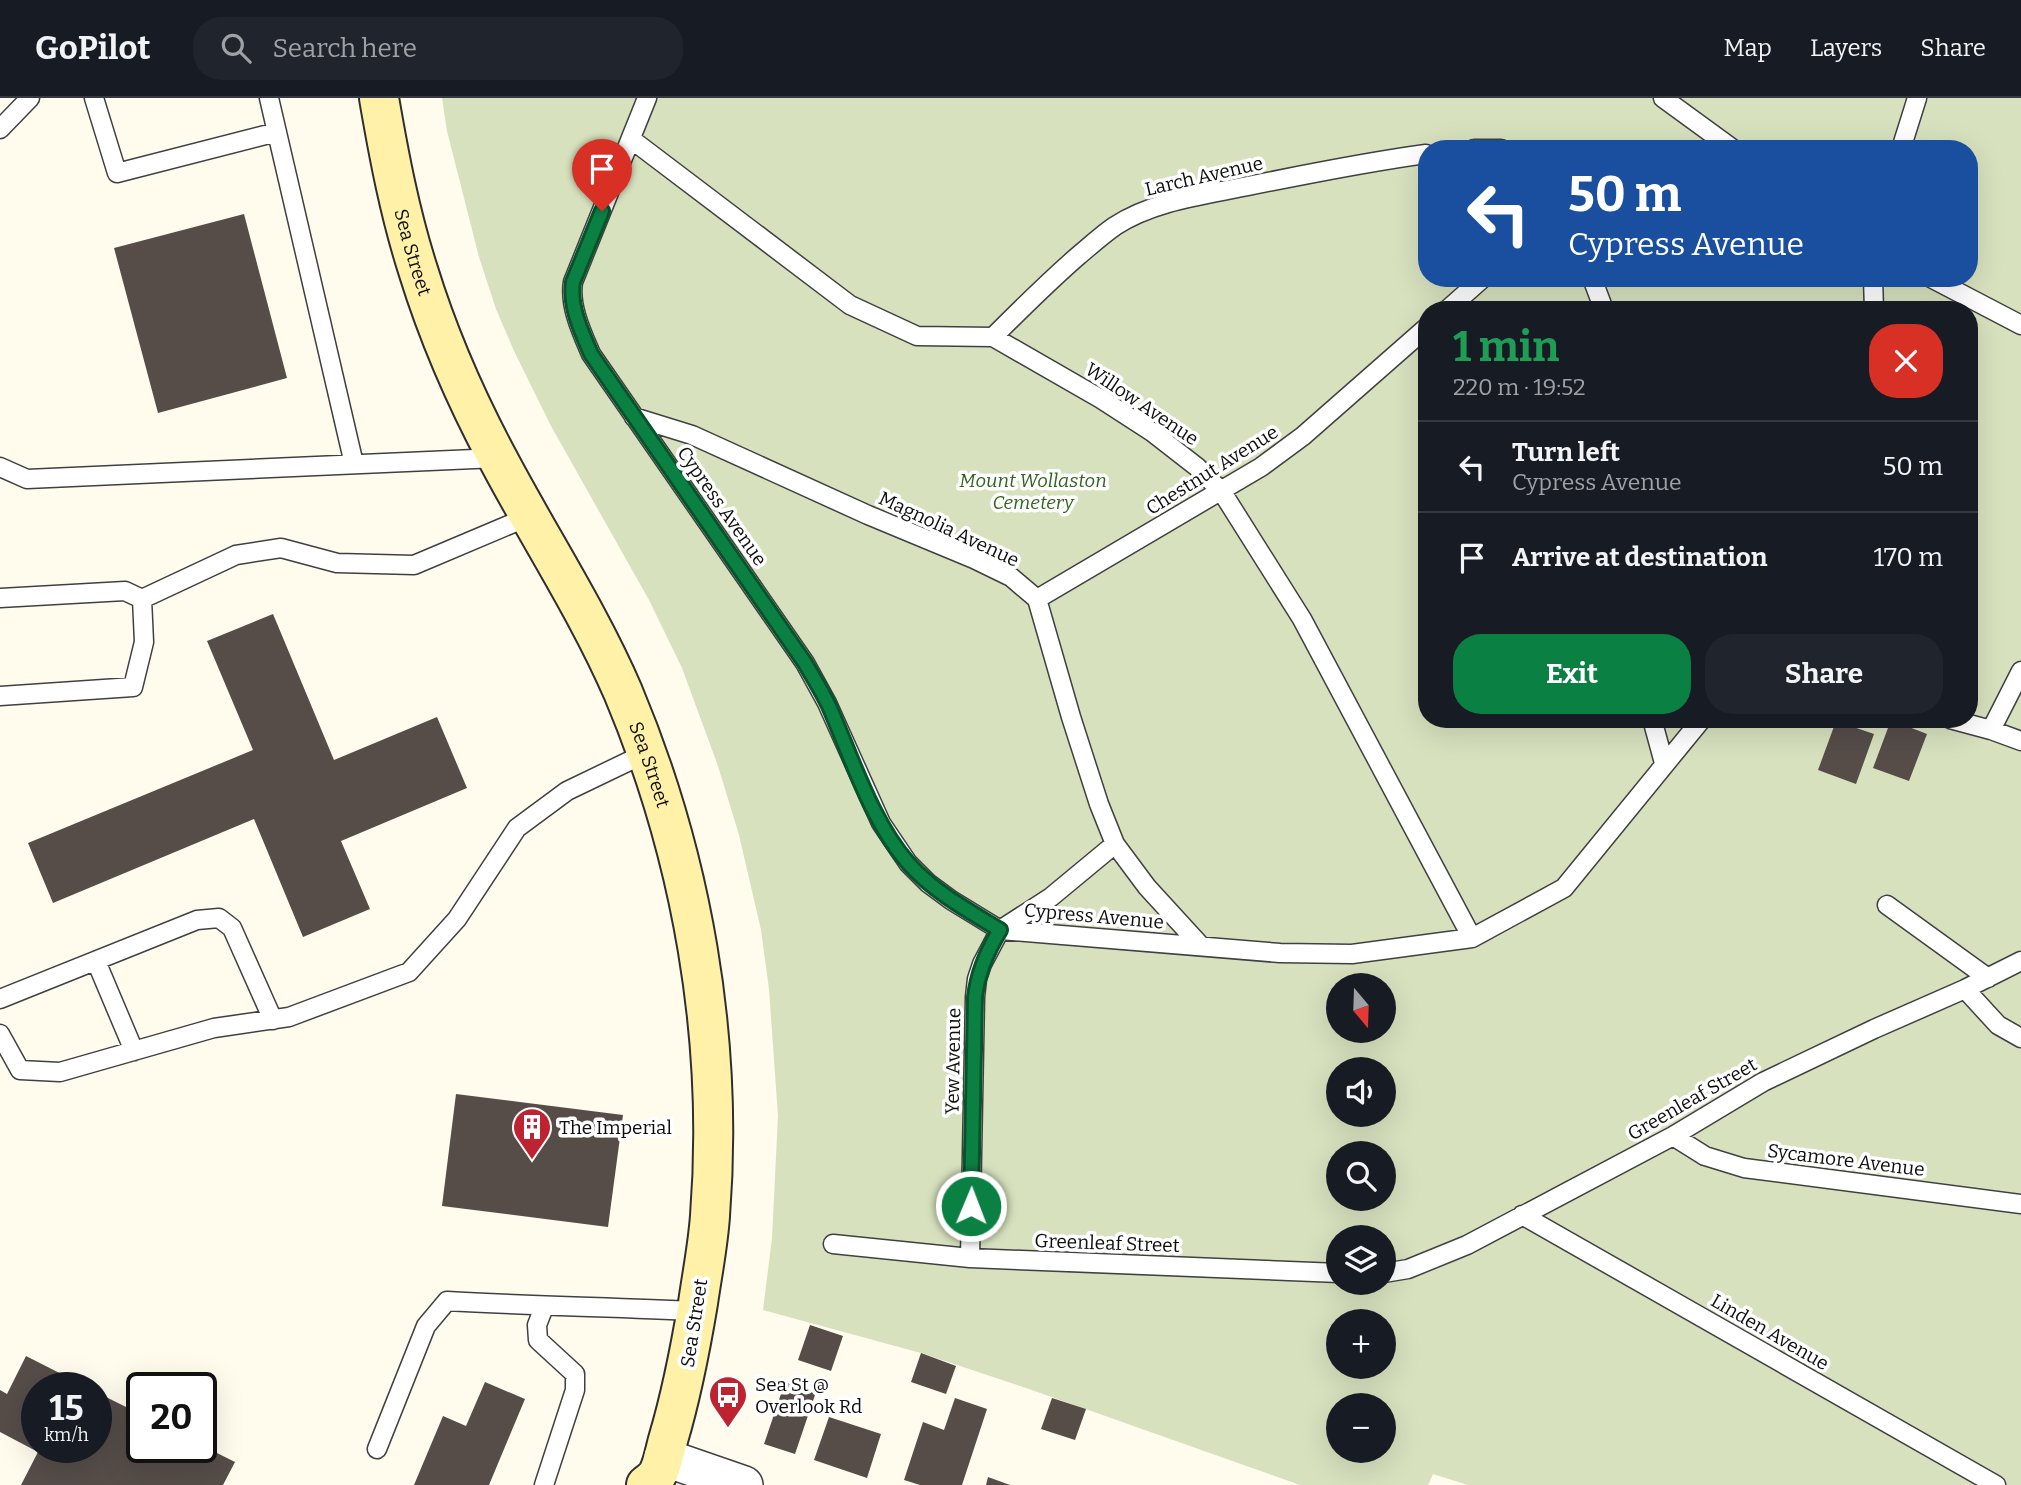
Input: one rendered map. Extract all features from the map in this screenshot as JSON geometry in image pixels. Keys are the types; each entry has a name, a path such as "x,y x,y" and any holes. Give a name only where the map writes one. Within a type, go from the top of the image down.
{"main road":[{"name":"Sea Street","path":"379,98 392,168 416,266 435,320 454,368 497,458 589,620 622,692 646,753 682,868 702,970 710,1043 714,1136 711,1205 696,1311 682,1392 656,1475"}],"street":[{"path":"656,1475 744,1485"}],"lane":[{"path":"0,130 30,98"},
{"path":"94,98 117,173 277,132"},
{"path":"269,98 354,464"},
{"name":"Cypress Avenue","path":"647,98 573,282 572,291 581,328 591,354 805,663 827,703 881,823 908,863 928,883 951,900 1000,930 1280,953 1352,954 1472,938 1564,888 1694,728"},
{"path":"1663,98 1721,140"},
{"path":"1904,140 1917,98"},
{"name":"Willow Avenue","path":"631,139 850,305 917,336 993,337 1101,399 1152,432 1197,467 1222,492 1302,619 1472,938"},
{"name":"Larch Avenue","path":"993,337 1042,288 1107,232 1135,215 1166,204 1215,193 1418,156"},
{"path":"1457,301 1473,287"},
{"path":"1948,287 1975,301"},
{"path":"1978,303 2021,325"},
{"name":"Chestnut Avenue","path":"1037,599 1261,467 1303,436 1418,335"},
{"name":"Magnolia Avenue","path":"634,417 692,435 868,515 974,559 1011,577 1037,599"},
{"path":"0,467 27,479 497,458"},
{"path":"142,599 236,555 281,548 337,563 414,565 530,516"},
{"path":"0,598 125,590 142,599"},
{"path":"0,696 133,687 144,642 142,599"},
{"path":"1037,599 1071,717 1115,844 1147,887 1202,946"},
{"path":"1991,730 2021,671"},
{"path":"1978,727 2021,741"},
{"path":"1654,728 1664,763"},
{"path":"0,1034 20,1070 60,1072 214,1028 289,1017 409,972 457,919 517,828 566,791 646,753"},
{"name":"Yew Avenue","path":"970,1258 975,997 982,964 1000,930 1051,897 1115,844"},
{"path":"1887,905 1988,978"},
{"path":"0,999 197,919 219,918 232,928 272,1020"},
{"path":"96,961 134,1051"},
{"name":"Greenleaf Street","path":"1396,1271 1408,1269 1467,1245 1673,1136 1763,1082 2021,961"},
{"path":"1965,989 1998,1026 2021,1038"},
{"name":"Sycamore Avenue","path":"1673,1136 1705,1156 1744,1168 2021,1203"},
{"name":"Linden Avenue","path":"1522,1215 1996,1485"},
{"name":"Greenleaf Street","path":"833,1244 970,1258 1326,1272"},
{"path":"377,1449 426,1326 447,1301 544,1307 573,1305 696,1311"},
{"path":"544,1307 537,1325 538,1340 575,1374 575,1390 544,1485"}],"green space":[{"name":"Mount Wollaston Cemetery","path":"442,98 2021,98 2021,1485 1468,1485 1433,1474 1428,1485 1300,1485 921,1353 763,1310 772,1238 778,1116 769,989 761,930 739,835 718,766 682,668 649,600 551,426 496,309 479,257 447,131"}],"building":[{"path":"244,214 287,378 158,413 114,248"},
{"path":"273,614 334,760 437,717 467,788 341,841 370,909 303,937 254,819 53,903 28,843 253,750 207,641"},
{"path":"1833,728 1856,728 1874,734 1856,784 1818,770"},
{"path":"1888,728 1912,728 1927,734 1909,781 1873,768"},
{"name":"The Imperial","path":"456,1094 623,1115 608,1227 442,1206"},
{"path":"810,1325 843,1336 831,1371 798,1360"},
{"path":"921,1353 956,1366 946,1394 911,1382"},
{"path":"26,1356 58,1372 21,1372 21,1443 0,1432 0,1390 7,1394"},
{"path":"485,1382 525,1399 489,1485 414,1485 443,1416 466,1426"},
{"path":"785,1382 816,1392 795,1454 764,1444"},
{"path":"955,1398 987,1409 962,1485 920,1485 904,1480 923,1422 944,1430"},
{"path":"1052,1398 1086,1409 1075,1440 1041,1429"},
{"path":"112,1400 126,1407 126,1463 217,1463 217,1453 235,1462 223,1485 21,1485 32,1463 112,1463"},
{"path":"829,1417 881,1434 867,1478 814,1460"},
{"path":"988,1477 1010,1485 986,1485"}],"place":[{"name":"The Imperial","path":"532,1161"},
{"name":"Sea St @ Overlook Rd","path":"728,1429"}],"route":[{"path":"602,211 573,282 572,291 591,354 805,663 827,703 881,823 908,863 928,883 951,900 1000,930 982,964 975,997 971,1206"}]}
